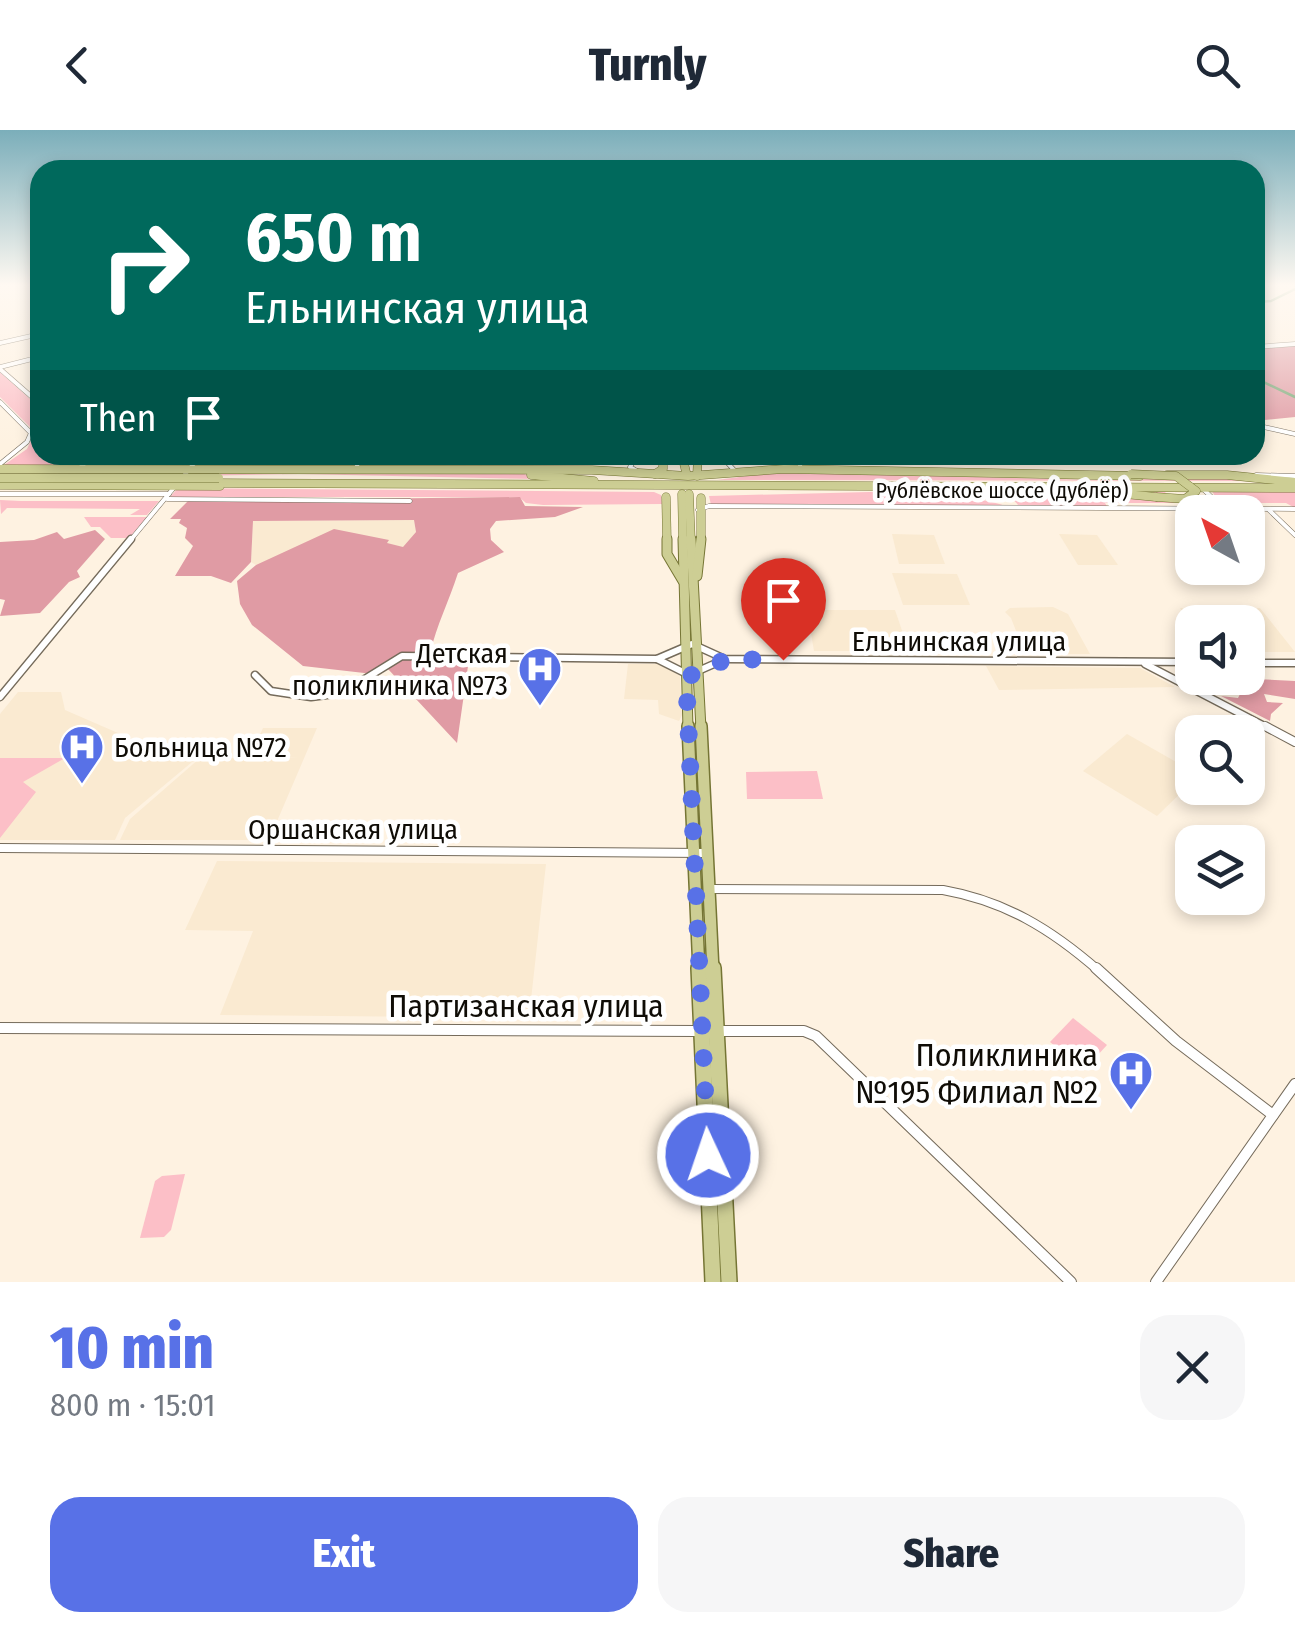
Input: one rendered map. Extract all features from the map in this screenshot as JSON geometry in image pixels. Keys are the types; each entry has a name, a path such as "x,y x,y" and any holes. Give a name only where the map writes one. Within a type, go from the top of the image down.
{"main road":[{"path":"650,475 662,471 662,465"},
{"path":"681,465 683,472"},
{"path":"698,465 698,471"},
{"name":"Рублёвское шоссе (дублёр)","path":"0,467 357,475 528,470 650,475 801,469 1086,478 1227,475 1295,482"},
{"path":"528,470 538,477 597,482"},
{"path":"926,473 1162,473 1187,480 1196,489 1195,495 1185,499 1059,488"},
{"path":"192,485 189,480 202,474 597,482 1295,482"},
{"path":"0,482 357,475"},
{"path":"218,480 459,486 1059,488 1202,488 1295,482"},
{"name":"Рублёвское шоссе (дублёр)","path":"0,482 486,490 850,487"},
{"path":"459,486 486,490"},
{"path":"650,490 666,497"},
{"path":"702,504 714,490"},
{"path":"671,492 693,492 702,504 701,561 689,588 668,558 666,497 671,492"},
{"path":"686,494 708,1031 729,1282"},
{"path":"700,853 708,888 713,1282"}],"street":[{"path":"0,344 25,338"},
{"path":"1265,347 1295,344"},
{"path":"0,368 30,360"},
{"path":"0,368 30,395"},
{"path":"0,402 30,431"},
{"path":"1265,427 1295,434"},
{"path":"0,467 30,434"},
{"path":"78,470 83,465"},
{"path":"0,696 192,465"},
{"path":"357,475 360,465"},
{"path":"615,471 624,465"},
{"path":"632,465 631,468 650,472 658,470 659,465"},
{"path":"729,465 736,472"},
{"path":"800,465 801,469"},
{"path":"1202,488 1209,495"},
{"path":"0,494 410,501"},
{"name":"Рублёвское шоссе (дублёр)","path":"702,504 1175,509"},
{"path":"1268,509 1295,535"},
{"name":"Рублёвское шоссе (дублёр)","path":"1268,509 1295,509"},
{"path":"674,669 668,660 691,647"},
{"path":"255,675 271,691 302,697 338,694 402,656 657,659 691,647 726,659"},
{"path":"657,659 674,669 696,673 726,659"},
{"name":"Ельнинская улица","path":"726,659 1175,662"},
{"path":"1140,662 1295,742"},
{"path":"1265,662 1295,662"},
{"name":"Оршанская улица","path":"0,848 700,853"},
{"path":"708,888 943,890 969,892 1000,902 1033,920 1094,966 1177,1042 1274,1115"},
{"name":"Партизанская улица","path":"0,1028 804,1032 816,1036 1071,1282"},
{"path":"1156,1282 1295,1084"}],"shaded area":[{"path":"1295,343 1295,417 1265,420 1265,346"},
{"path":"0,372 30,399 30,427 0,397"},
{"path":"30,443 30,465 80,465 79,466 4,465"},
{"path":"197,472 522,473 536,479 189,476"},
{"path":"776,472 1094,480 1228,477 1277,481 717,480"},
{"path":"178,488 654,492 661,495 662,504 543,505 526,503 519,497 170,497"},
{"path":"947,490 1008,507 711,505 709,496"},
{"path":"954,490 1080,491 1157,498 1092,490 1165,492 1174,503 1105,503 1108,508 1020,507 1005,491"},
{"path":"1211,490 1295,491 1295,508 1286,503 1265,503 1265,495 1214,495"},
{"path":"520,497 525,506 583,507 555,517 496,521 490,529 491,540 504,552 458,573 430,653 430,658 469,659 457,743 388,669 373,674 303,666 252,625 240,604 237,581 256,565 334,529 389,540 387,543 403,547 416,532 414,520 253,521 251,562 231,583 211,576 175,576 193,546 185,538 187,528 179,523 181,519 170,519 188,501"},
{"path":"0,500 159,501 147,515 130,515 140,509 7,508 1,514"},
{"path":"84,517 147,517 129,538 111,538 100,527 91,527"},
{"path":"414,520 416,532 403,548 256,565 251,562 253,521"},
{"path":"95,530 105,539 77,571 80,577 69,582 40,613 0,616 5,600 0,599 0,542 34,540 57,532 64,539"},
{"path":"892,534 934,535 945,564 899,564"},
{"path":"1059,534 1097,535 1118,565 1078,565"},
{"path":"892,573 957,574 970,605 903,605"},
{"path":"1053,607 1068,614 1090,654 1025,654 1005,612 1010,608"},
{"path":"807,610 895,610 909,651 814,651"},
{"path":"1265,614 1295,652 1265,652"},
{"path":"628,664 661,664 680,676 679,721 659,714 658,700 624,699"},
{"path":"986,666 1140,668 1175,687 999,690"},
{"path":"1265,680 1295,681 1295,699 1265,694"},
{"name":"Больница №72","path":"18,692 61,692 65,710 141,743 204,752 125,818 115,840 0,840 0,714"},
{"path":"1264,695 1267,702 1283,703 1271,714 1270,721 1265,715 1221,696"},
{"path":"263,728 317,728 269,840 120,840 130,819 200,758 298,758 250,756"},
{"path":"1127,734 1175,761 1175,799 1157,816 1083,771"},
{"path":"0,758 65,758 23,782 36,792 0,838"},
{"path":"817,771 823,799 747,799 746,772"},
{"path":"217,861 546,864 529,1018 220,1015 253,931 185,930"},
{"path":"1073,1018 1107,1045 1084,1070 1050,1042"},
{"path":"185,1174 171,1230 164,1237 140,1238 155,1181 162,1176"}],"waterway":[{"path":"1265,383 1295,397"}],"place":[{"name":"Детская поликлиника №73","path":"540,707"},
{"name":"Больница №72","path":"82,785"},
{"name":"Поликлиника №195 Филиал №2","path":"1131,1111"}],"route":[{"path":"708,1155 686,675 696,675 726,659 783,660"}]}
